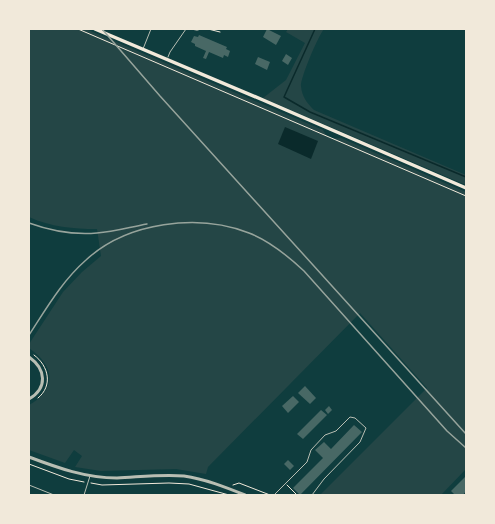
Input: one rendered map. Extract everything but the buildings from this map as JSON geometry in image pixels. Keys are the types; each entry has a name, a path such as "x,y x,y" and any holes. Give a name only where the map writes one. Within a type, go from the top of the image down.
{"main road":[{"path":"95,29 466,188"}],"street":[{"path":"29,357 40,368 43,376 37,393 29,399"},
{"path":"29,457 71,472 90,476 116,478 165,475 182,476 203,480 245,495"}],"lane":[{"path":"143,49 151,29"},
{"path":"167,60 170,52 186,29"},
{"path":"274,495 307,462 311,450 325,435 336,431 350,417 355,418 366,428 360,442 324,479 312,495"},
{"path":"84,495 90,476"},
{"path":"29,485 54,495"}],"path":[{"path":"78,29 466,196"},
{"path":"190,29 202,29"},
{"path":"208,29 220,32"},
{"path":"286,484 297,495"}],"shaded area":[{"path":"29,29 86,29 323,130 330,138 341,138 466,192 466,469 441,495 320,495 427,388 360,313 208,467 206,474 176,469 101,471 75,467 82,456 74,450 65,463 29,450 29,405 45,392 48,386 49,374 40,357 29,348 29,344 63,292 82,272 101,256 97,229 62,227 29,217"},
{"path":"288,29 324,29 310,58 301,82 304,97 314,110 466,175 466,185 263,98 286,80 305,43 286,32"},
{"path":"285,127 318,141 311,159 278,144"}],"waterway":[{"path":"315,29 284,97 310,112 466,177"}],"railway":[{"path":"102,29 160,96 466,434"},
{"path":"29,223 71,233 110,232 147,224"},
{"path":"29,335 69,277 86,260 103,247 142,229 164,225 208,223 229,227 249,233 264,240 285,254 304,271 447,431 466,448"}]}
